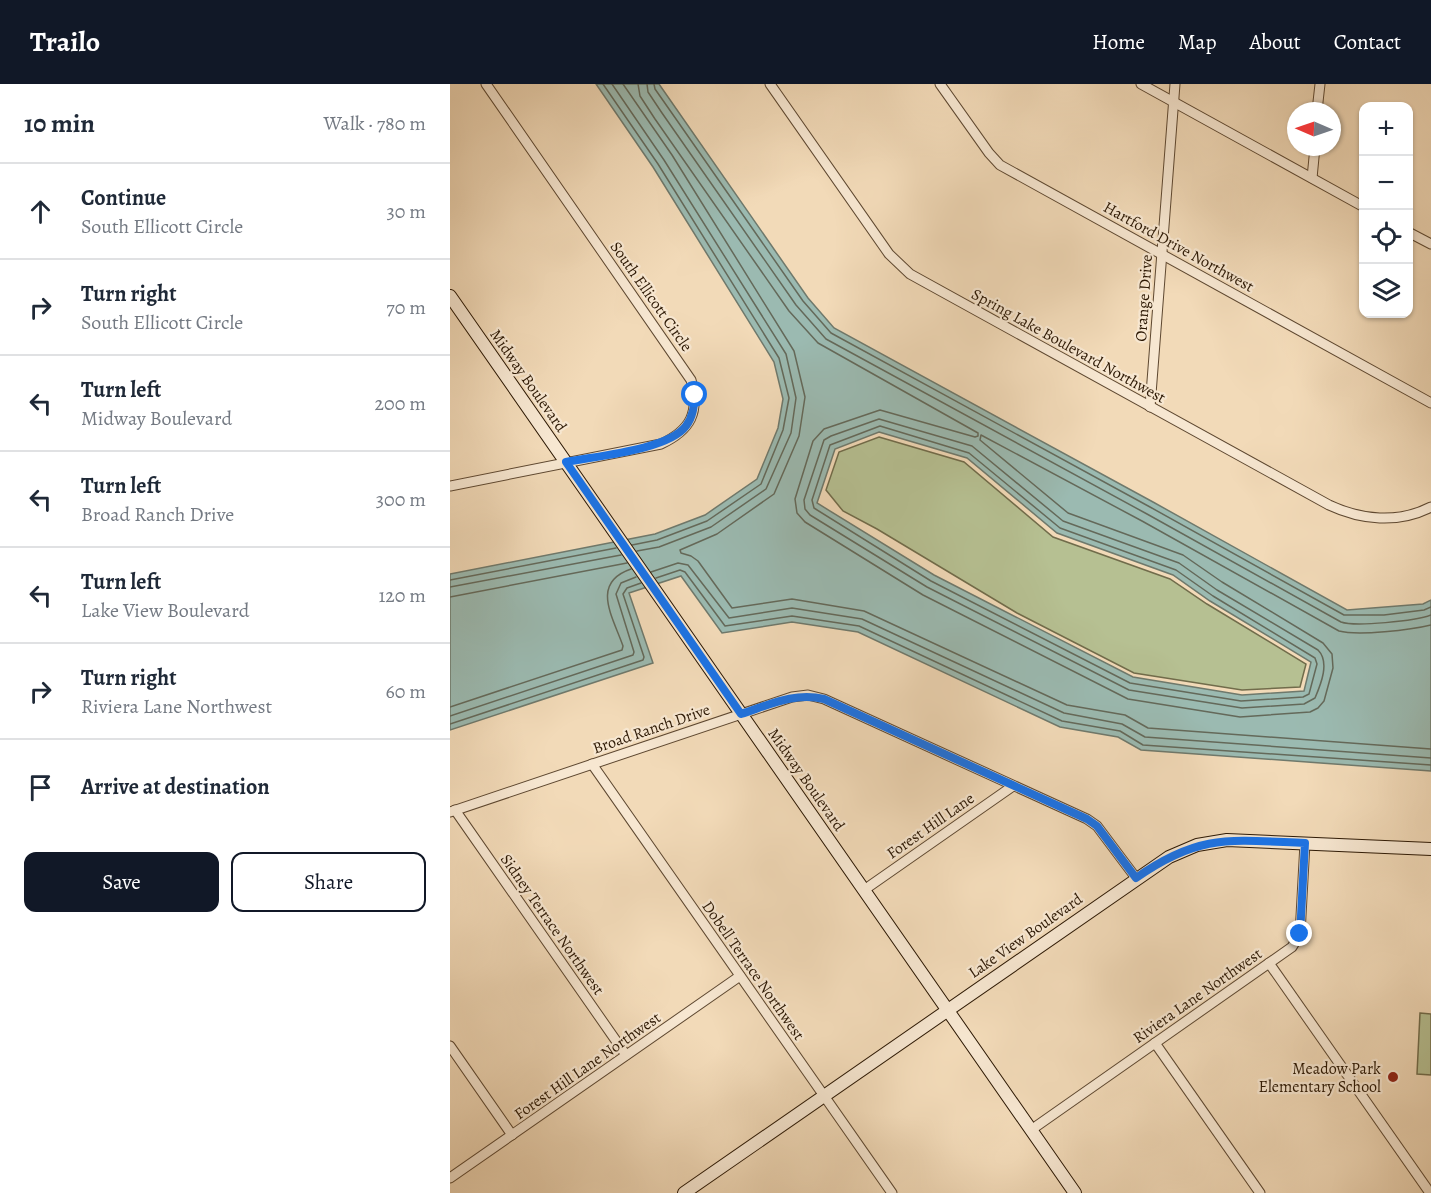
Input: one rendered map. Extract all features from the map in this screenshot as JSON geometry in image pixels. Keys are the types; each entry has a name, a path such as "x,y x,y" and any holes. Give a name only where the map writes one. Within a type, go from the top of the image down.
{"street":[{"name":"South Ellicott Circle","path":"450,486 661,444 675,437 687,426 694,411 695,395 692,380 486,84"},
{"name":"Spring Lake Boulevard Northwest","path":"770,84 882,244 898,264 910,274 1340,510 1365,517 1390,518 1431,507"},
{"name":"Hartford Drive Northwest","path":"940,84 1000,165 1431,403"},
{"path":"1141,84 1359,204"},
{"name":"Orange Drive","path":"1150,407 1175,84"},
{"path":"1318,102 1320,84"},
{"path":"1312,178 1314,156"},
{"path":"1413,234 1431,244"},
{"name":"Midway Boulevard","path":"450,296 1076,1193"},
{"name":"Broad Ranch Drive","path":"453,811 792,697 808,695 824,699 1097,826 1136,878"},
{"name":"Dobell Terrace Northwest","path":"592,764 892,1193"},
{"name":"Forest Hill Lane","path":"864,890 1013,786"},
{"name":"Sidney Terrace Northwest","path":"453,811 626,1055"},
{"name":"Lake View Boulevard","path":"684,1193 1168,856 1212,842 1242,840 1431,849"},
{"name":"Riviera Lane Northwest","path":"1031,1130 1292,947 1300,934 1305,843"},
{"path":"1269,963 1430,1193"},
{"name":"Forest Hill Lane Northwest","path":"450,1178 740,976"},
{"path":"1155,1043 1260,1193"},
{"path":"450,1046 512,1135"}],"green space":[{"path":"879,437 964,462 1053,537 1170,579 1306,664 1300,687 1242,690 1134,673 1017,613 843,511 826,490 839,452"},
{"path":"1420,1013 1431,1014 1431,1075 1417,1074"}],"water":[{"path":"596,84 659,84 808,298 834,328 1347,610 1423,604 1431,600 1431,771 1141,750 1118,737 1060,727 858,632 792,622 722,633 681,576 629,593 653,663 450,730 450,574 655,534 705,515 757,479 778,428 783,399 774,362 653,167","holes":["879,432 967,458 1057,533 1173,575 1210,601 1311,662 1304,691 1242,695 1133,677 934,575 817,503 835,449"]}],"place":[{"name":"Meadow Park Elementary School","path":"1393,1077"}],"route":[{"path":"695,395 694,411 687,426 675,437 661,444 566,462 741,714 792,697 808,695 824,699 1087,819 1097,826 1136,878 1168,856 1197,845 1227,840 1305,843 1300,934"}]}
